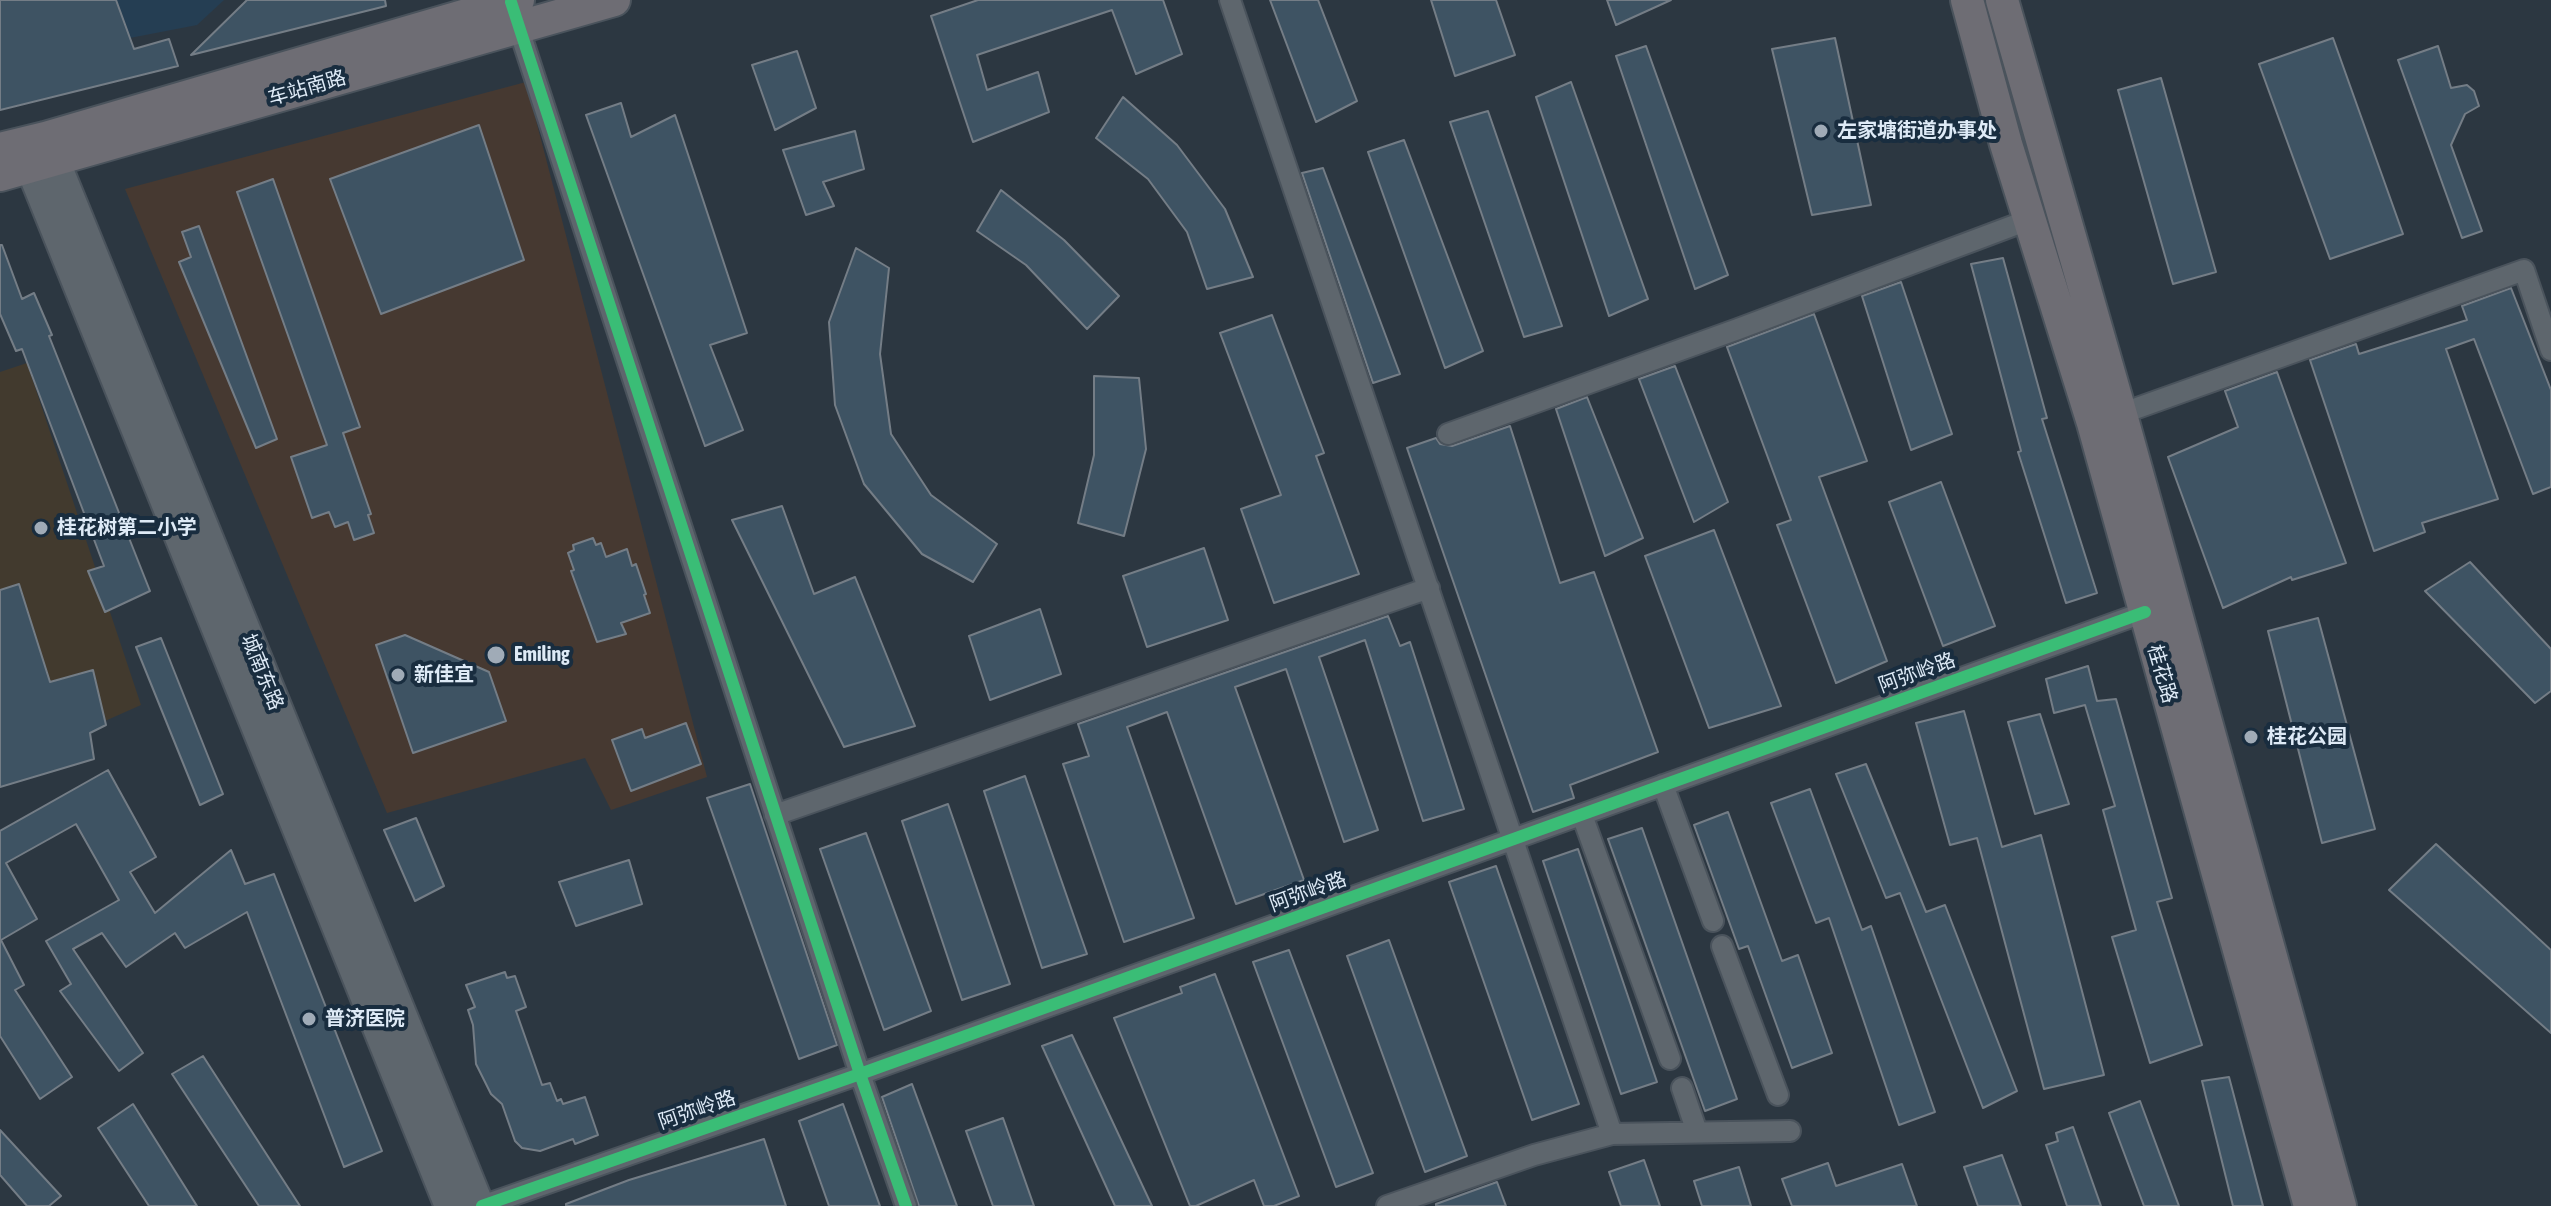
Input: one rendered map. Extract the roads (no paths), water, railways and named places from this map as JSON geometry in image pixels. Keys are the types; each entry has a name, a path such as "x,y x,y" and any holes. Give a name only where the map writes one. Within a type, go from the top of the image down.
{"main road":[{"name":"车站南路","path":"25,156 516,10 614,0"},
{"path":"1953,0 1998,159 2045,213"},
{"name":"桂花路","path":"1967,0 2006,144 2045,213 2340,1206"},
{"path":"2002,0 2038,127 2045,213"},
{"path":"2017,0 2057,141 2045,213"},
{"name":"城南东路","path":"25,156 450,1206"},
{"name":"城南东路","path":"25,156 480,1206"},
{"name":"桂花路","path":"2107,419 2145,612 2310,1206"}],"street":[{"path":"1230,0 1612,1134"},
{"path":"516,10 775,815 906,1206"},
{"path":"1448,434 2045,213"},
{"path":"2107,419 2524,270 2551,350"},
{"path":"775,815 1429,588"},
{"name":"阿弥岭路","path":"480,1206 860,1074 2145,612"},
{"path":"1663,785 1713,921"},
{"path":"1582,815 1670,1059"},
{"path":"1722,946 1778,1095"},
{"path":"1682,1088 1697,1132"},
{"path":"1387,1206 1534,1155 1612,1134 1790,1131"}],"place":[{"name":"左家塘街道办事处","path":"1821,131"},
{"name":"桂花树第二小学","path":"41,528"},
{"name":"Emiling","path":"496,655"},
{"name":"新佳宜","path":"398,675"},
{"name":"桂花公园","path":"2251,737"},
{"name":"普济医院","path":"309,1019"}]}
